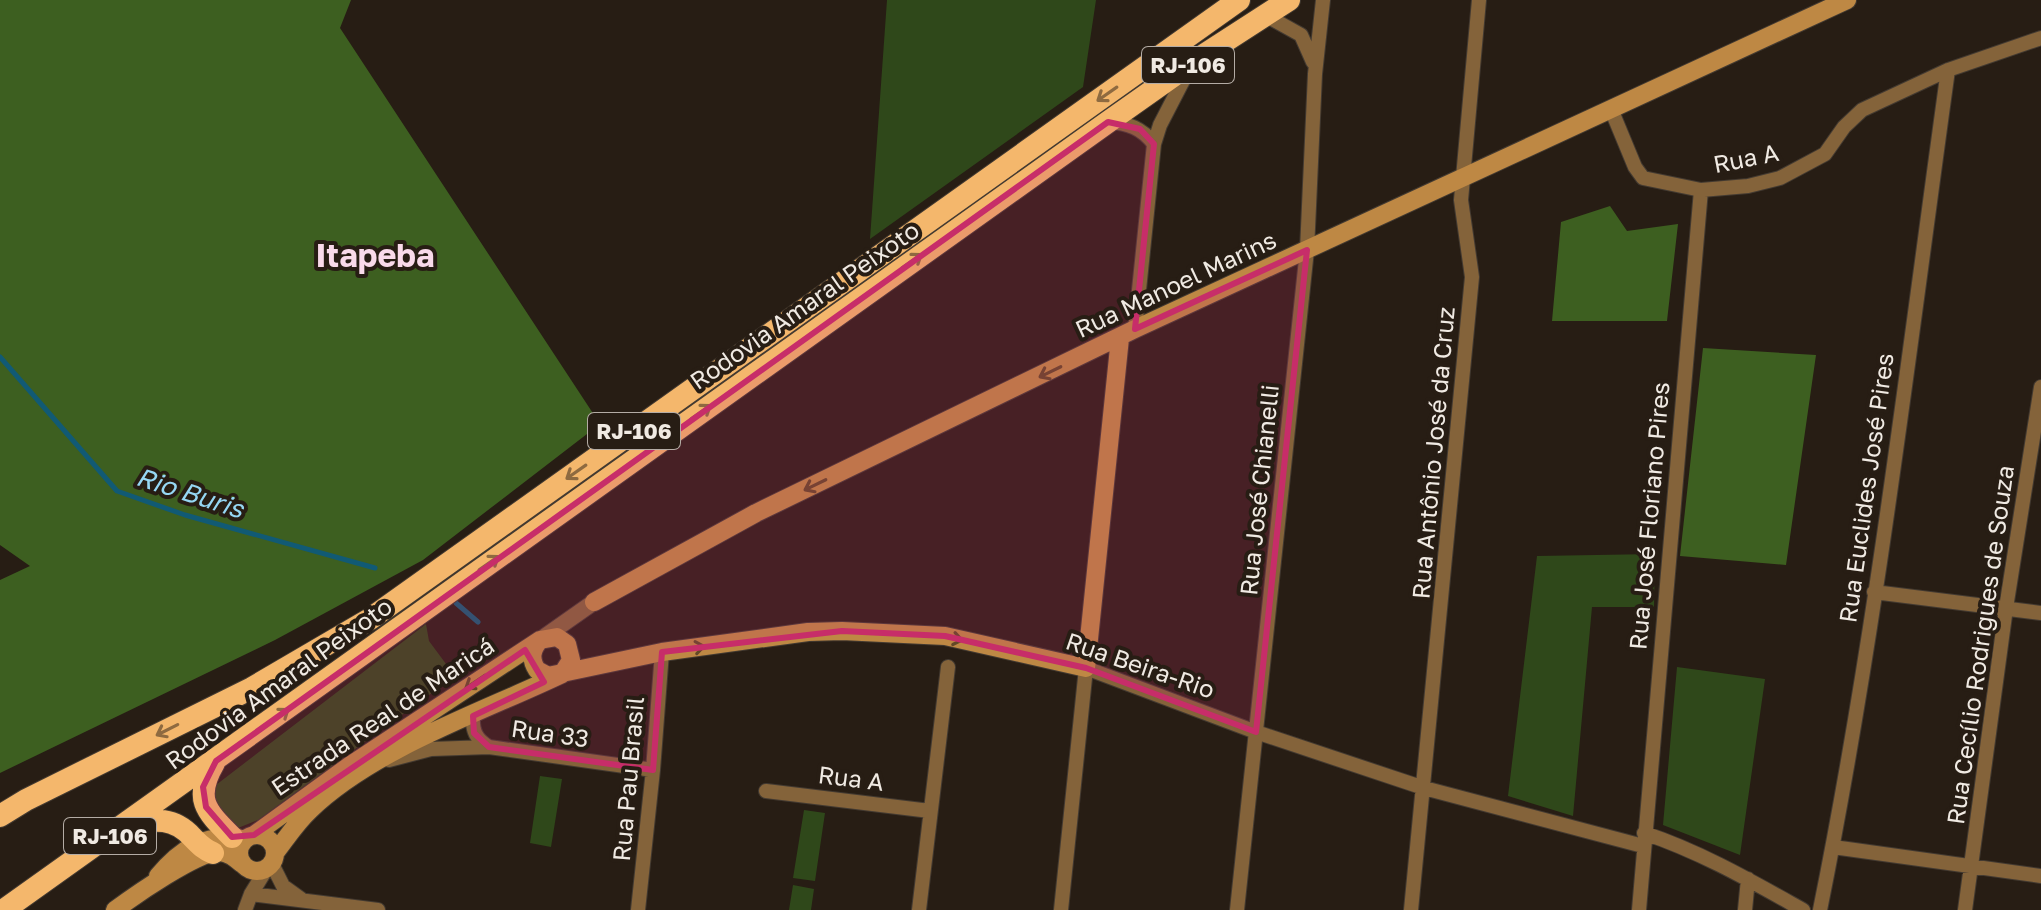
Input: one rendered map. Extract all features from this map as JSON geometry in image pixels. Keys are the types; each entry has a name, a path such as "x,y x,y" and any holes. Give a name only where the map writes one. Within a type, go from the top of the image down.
{"highway":[{"name":"Rodovia Amaral Peixoto","path":"0,816 26,800 252,688 370,619 1239,0"},
{"name":"Rodovia Amaral Peixoto","path":"4,910 1108,122 1289,0"},
{"path":"216,761 203,787 204,800 211,816 244,837"},
{"path":"126,825 160,819 170,821 184,828 205,848"}],"main road":[{"name":"Rua Manoel Marins","path":"594,602 756,513 1128,334 1847,0"},
{"path":"1086,668 1128,334"},
{"name":"Rua Beira-Rio","path":"562,674 662,652 808,632 945,636 1086,668"},
{"path":"557,637 567,644 571,660 562,674 548,676 537,670 532,658 540,640 557,637"},
{"name":"Estrada Real de Maricá","path":"244,837 540,640"},
{"name":"Estrada Real de Maricá","path":"271,862 311,808 374,764 410,743 562,674"},
{"path":"244,837 239,851 244,866"},
{"path":"115,910 154,882 172,860 205,848 230,855 257,872 271,862 270,841 264,837 208,838 205,848"}],"street":[{"name":"Rua José Chianelli","path":"1237,910 1307,250 1315,74 1323,0"},
{"name":"Rua Antônio José da Cruz","path":"1411,910 1472,277 1462,212 1479,0"},
{"path":"1265,15 1301,35 1312,55 1315,74"},
{"name":"Rua A","path":"1611,109 1635,167 1643,178 1701,190 1748,186 1780,178 1808,166 1825,154 1844,127 1862,110 1948,70 2041,38"},
{"path":"1128,334 1154,144 1160,125 1193,62"},
{"name":"Rua Euclides José Pires","path":"1820,910 1874,592 1948,70"},
{"path":"1108,122 1140,129 1154,144"},
{"name":"Rua José Floriano Pires","path":"1639,910 1701,190"},
{"name":"Rua Cecílio Rodrigues de Souza","path":"1965,910 2006,608 2041,387"},
{"path":"1874,592 2041,613"},
{"name":"Rua Manoel Marins","path":"540,640 594,602"},
{"name":"Rua Pau Brasil","path":"638,910 662,652"},
{"path":"919,910 948,667"},
{"path":"1061,910 1086,668"},
{"name":"Rua Beira-Rio","path":"1086,668 1256,732 1424,788 1701,855 1803,910"},
{"name":"Rua 33","path":"473,716 474,733 489,747"},
{"name":"Rua 33","path":"374,764 431,749 489,747 653,770"},
{"name":"Rua A","path":"766,791 930,811"},
{"path":"1833,847 2041,876"},
{"path":"271,862 283,886 301,899"},
{"name":"Estrada Real de Maricá","path":"245,910 271,862"},
{"path":"244,866 251,894 378,910"},
{"path":"1745,910 1748,879"}],"highlighted area":[{"path":"1108,122 1140,129 1154,144 1135,329 1307,250 1256,732 1086,668 945,636 842,631 662,652 653,770 489,747 474,733 473,716 544,682 525,650 254,835 232,837 206,807 203,787 216,761"}],"green space":[{"path":"0,0 351,0 340,28 600,424 423,560 275,640 0,773 0,580 30,566 0,545"},
{"path":"887,0 1096,0 1083,87 870,239"},
{"path":"1610,206 1627,231 1678,224 1667,321 1552,321 1561,222"},
{"path":"1703,348 1816,355 1786,565 1680,556"},
{"path":"1655,554 1654,607 1592,607 1573,816 1508,796 1537,556"},
{"path":"426,624 429,641 455,676 258,820 238,828 215,809 212,788"},
{"path":"1677,667 1765,679 1740,855 1663,825"},
{"path":"540,776 562,779 551,847 530,843"},
{"path":"804,810 825,813 815,881 793,878"},
{"path":"793,885 814,889 811,910 789,910"}],"waterway":[{"name":"Rio Buris","path":"0,357 117,491 185,515 375,568"},
{"name":"Rio Buris","path":"456,603 478,622"}],"district":[{"name":"Itapeba","path":"375,256"}]}
